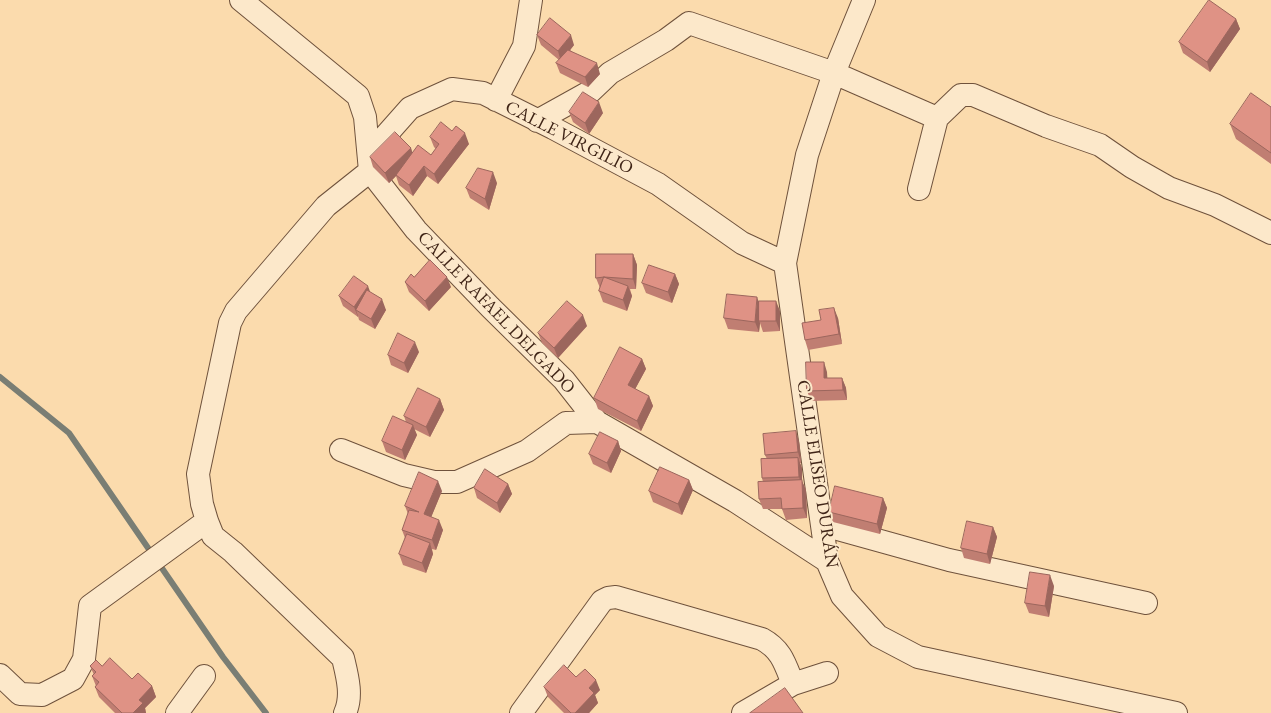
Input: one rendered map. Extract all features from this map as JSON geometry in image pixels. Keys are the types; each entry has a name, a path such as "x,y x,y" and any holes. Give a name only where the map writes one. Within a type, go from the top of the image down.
{"street":[{"path":"242,0 358,96 365,117 370,171 326,206 236,311 230,323 198,474 202,504 207,521 214,536 233,552 343,658 348,681 348,707 345,713"},
{"path":"496,100 524,46 531,0"},
{"name":"CALLE ELISEO DURÁN","path":"864,0 834,73 807,155 785,263 824,525 827,561 842,596 878,636 918,657 1176,713"},
{"path":"537,121 591,91 610,73 666,40 690,23 834,73 937,118"},
{"name":"CALLE VIRGILIO","path":"370,171 379,143 410,108 452,89 483,93 553,128 658,184 742,243 785,263"},
{"path":"919,188 937,118 961,95 973,95 992,104 1100,145 1132,167 1169,188 1215,206 1271,233"},
{"name":"CALLE RAFAEL DELGADO","path":"370,171 416,230 490,307 564,380 597,422 735,501 827,561"},
{"path":"340,450 404,475 434,482 457,482 527,451 566,423 597,422"},
{"path":"0,675 20,694 42,695 73,679 84,659 90,606 168,551 207,521"},
{"path":"824,525 949,560 1146,603"},
{"path":"520,713 602,601 608,598 616,597 762,639 773,645 781,655 794,684"},
{"path":"743,713 794,684 827,673"},
{"path":"177,713 204,676"}],"building":[{"path":"1209,0 1236,19 1207,62 1179,42"},
{"path":"550,18 571,35 558,51 537,35"},
{"path":"568,50 597,63 585,77 556,63"},
{"path":"583,92 599,102 585,123 569,112"},
{"path":"1251,93 1271,107 1271,153 1230,124"},
{"path":"441,122 452,131 456,126 465,133 434,174 424,166 409,185 396,175 418,145 431,155 439,144 430,137"},
{"path":"395,132 411,148 385,173 370,157"},
{"path":"478,168 493,172 485,199 466,188"},
{"path":"596,254 633,254 633,279 604,277 596,278"},
{"path":"430,260 447,277 425,301 405,282 411,274 414,277"},
{"path":"649,265 675,274 668,292 642,283"},
{"path":"354,276 368,286 354,307 339,296"},
{"path":"604,277 628,286 623,300 599,291"},
{"path":"367,290 382,299 371,319 356,310"},
{"path":"727,294 757,297 755,322 724,318"},
{"path":"567,301 583,315 554,348 538,333"},
{"path":"759,301 776,301 776,321 759,321"},
{"path":"834,308 839,334 805,340 802,323 821,320 819,310"},
{"path":"398,333 415,342 404,363 388,355"},
{"path":"620,347 642,359 628,385 649,396 637,421 594,398"},
{"path":"806,362 824,362 824,378 842,378 843,390 807,391"},
{"path":"418,388 440,399 426,427 404,416"},
{"path":"393,416 413,425 402,450 382,441"},
{"path":"796,431 798,452 765,455 763,434"},
{"path":"600,432 618,441 607,463 589,454"},
{"path":"798,458 799,477 762,478 761,459"},
{"path":"660,467 689,480 678,504 649,491"},
{"path":"485,469 508,484 497,503 474,488"},
{"path":"419,472 438,481 424,514 439,520 432,540 402,530 409,510 419,512 405,506"},
{"path":"802,480 803,508 782,509 781,498 759,499 758,482"},
{"path":"835,486 883,498 877,524 829,512"},
{"path":"967,521 993,527 987,554 961,548"},
{"path":"407,534 430,543 422,563 399,554"},
{"path":"1030,572 1050,575 1045,606 1025,603"},
{"path":"110,658 132,679 138,673 152,686 139,700 143,703 133,713 122,713 95,687 99,682 92,676 96,672 90,666 96,660 102,666"},
{"path":"564,665 576,677 585,669 596,680 589,688 594,693 575,713 571,713 544,687"},
{"path":"785,688 803,713 750,713"}],"waterway":[{"path":"0,377 69,433 223,657 266,713"}]}
